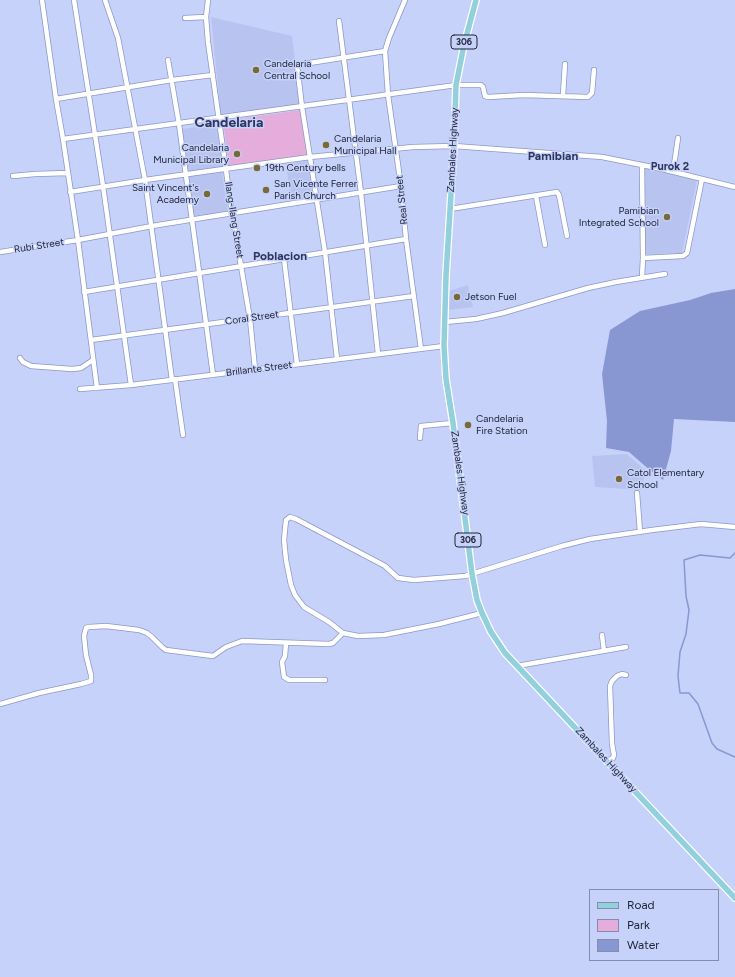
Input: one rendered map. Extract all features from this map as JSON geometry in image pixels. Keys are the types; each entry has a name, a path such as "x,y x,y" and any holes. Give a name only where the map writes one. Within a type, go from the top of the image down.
{"main road":[{"name":"Zambales Highway","path":"476,0 464,45 456,85 454,146 446,274 444,346 446,379 472,574 477,600 482,613 505,653 735,898"}],"street":[{"path":"42,0 78,240 97,388"},
{"path":"74,0 103,186 131,385"},
{"path":"105,0 118,38 145,180 173,380 183,435"},
{"name":"Ilang-Ilang Street","path":"208,0 206,17 208,42 232,213 250,319 255,369"},
{"path":"337,359 325,252 302,107 297,65 385,51 405,0"},
{"path":"185,18 206,17"},
{"path":"339,21 361,193 378,354"},
{"name":"Real Street","path":"385,51 388,95 421,349"},
{"path":"168,60 179,124 214,375"},
{"path":"563,95 565,64"},
{"path":"63,139 456,85 481,85 485,96 488,97 524,95 563,95 585,97 590,95 592,90 594,70"},
{"path":"56,99 172,80 213,75"},
{"path":"673,172 678,138"},
{"path":"70,192 310,157 396,148 454,146 619,159 735,186"},
{"path":"642,165 642,277"},
{"path":"13,176 68,173"},
{"path":"643,258 683,256 687,253 702,179"},
{"name":"Rubi Street","path":"0,252 78,240 192,219 401,186"},
{"path":"450,209 555,192 558,193 567,236"},
{"path":"536,196 545,245"},
{"path":"84,292 406,239"},
{"path":"284,259 297,364"},
{"path":"445,322 476,319 503,313 588,288 665,274"},
{"name":"Coral Street","path":"91,340 414,296"},
{"name":"Brillante Street","path":"80,389 131,385 444,346"},
{"path":"20,358 23,362 31,366 72,370 80,368 93,360"},
{"path":"420,438 421,426 453,423"},
{"path":"637,493 640,532"},
{"path":"482,613 384,635 358,636 343,633 329,622 304,607 295,595 291,585 286,560 285,523 288,518 296,519 380,564 398,578 422,580 465,576 590,539 701,524 735,527"},
{"path":"0,704 91,681 84,636 86,628 89,626 106,626 139,630 147,633 166,650 208,656 216,655 226,647 242,641 329,644 333,643 343,633"},
{"path":"602,635 604,651"},
{"path":"286,643 285,656 282,662 284,677 289,680 325,680"},
{"path":"517,666 626,647"},
{"path":"607,761 614,755 612,744 610,686 612,681 617,676 626,674"}],"shaded area":[{"name":"Candelaria Central School","path":"211,17 292,36 300,104 221,116"},
{"path":"216,124 223,167 189,172 182,129"},
{"path":"307,161 313,198 291,201 286,164"},
{"name":"Pamibian Integrated School","path":"644,167 697,180 682,253 644,254"},
{"name":"Saint Vincent's Academy","path":"222,172 228,212 192,217 186,177"},
{"path":"468,285 473,307 448,310 449,291"},
{"name":"Catol Elementary School","path":"627,454 645,470 642,490 595,487 592,456"}],"green space":[{"path":"301,110 308,155 229,166 223,121"}],"water":[{"path":"735,289 735,422 674,419 671,451 663,480 629,452 606,448 607,421 602,374 610,330 640,311 690,300 711,293"}],"waterway":[{"path":"735,553 730,558 700,555 684,560 686,596 689,610 686,634 680,652 678,676 680,693 689,693 698,704 712,743 717,749 735,757"}],"place":[{"name":"Candelaria Central School","path":"256,70"},
{"name":"Candelaria Municipal Hall","path":"326,145"},
{"name":"Candelaria Municipal Library","path":"237,154"},
{"name":"19th Century bells","path":"257,168"},
{"name":"San Vicente Ferrer Parish Church","path":"266,190"},
{"name":"Saint Vincent's Academy","path":"207,194"},
{"name":"Pamibian Integrated School","path":"667,217"},
{"name":"Jetson Fuel","path":"457,297"},
{"name":"Candelaria Fire Station","path":"468,425"},
{"name":"Catol Elementary School","path":"619,479"}],"district":[{"name":"Candelaria","path":"229,123"},
{"name":"Pamibian","path":"553,156"},
{"name":"Purok 2","path":"670,167"},
{"name":"Poblacion","path":"280,256"}]}
